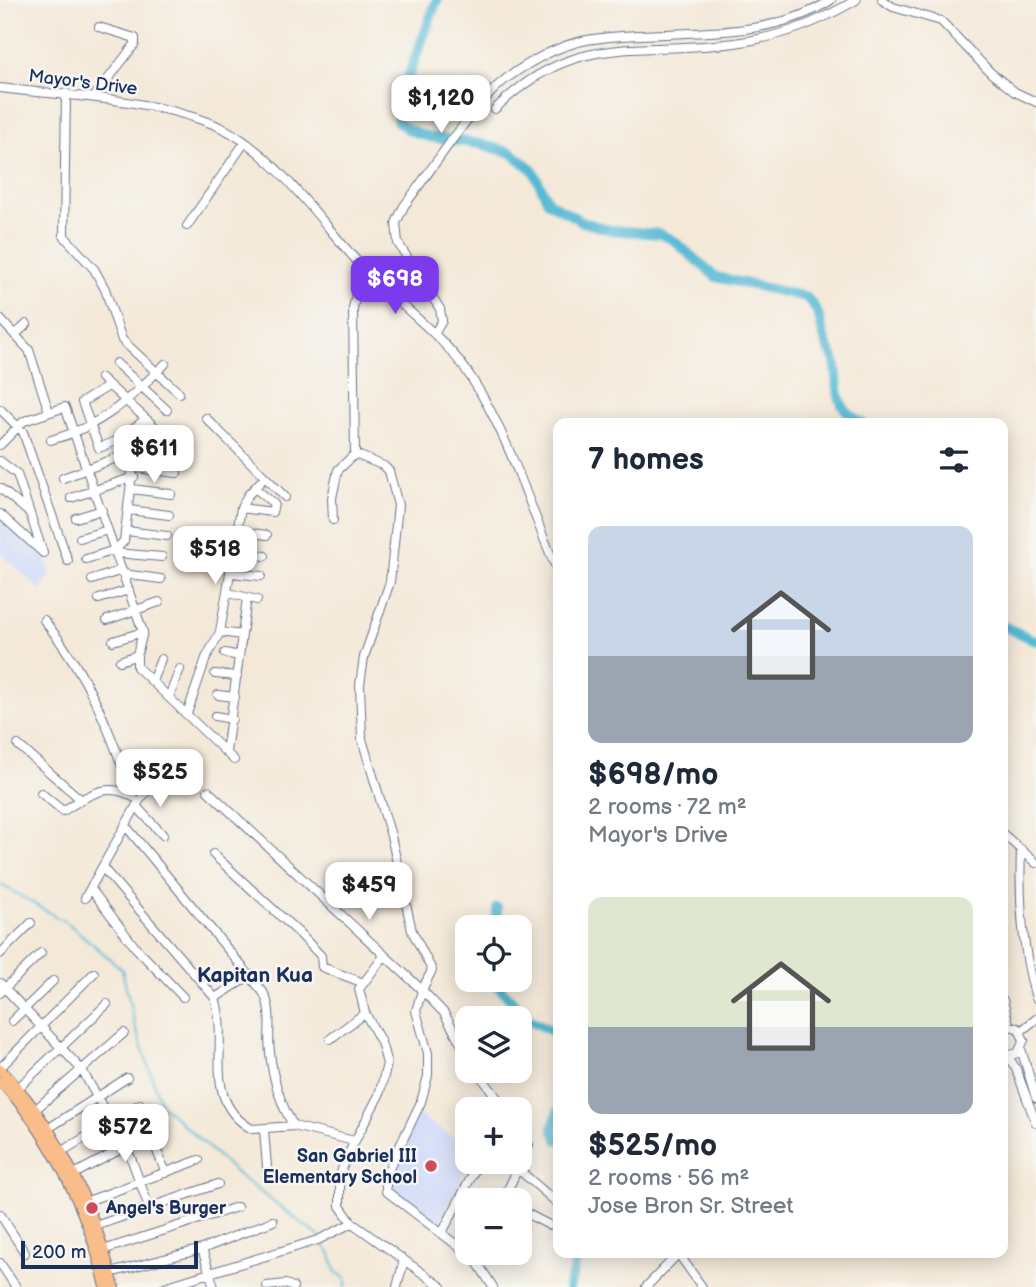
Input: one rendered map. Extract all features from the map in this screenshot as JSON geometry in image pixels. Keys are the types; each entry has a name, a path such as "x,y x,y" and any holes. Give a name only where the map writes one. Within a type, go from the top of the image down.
{"main road":[{"path":"0,1069 74,1174 85,1202 106,1287"},
{"path":"0,1081 15,1090 36,1109 49,1128 91,1227"},
{"path":"99,1252 114,1287"}],"street":[{"path":"434,334 442,321 440,309 398,243 395,230 404,206 487,97 505,79 566,46 618,37 734,30 780,22 815,11 831,0"},
{"path":"495,108 510,93 546,69 601,50 736,43 818,22 856,0"},
{"path":"882,0 893,7 941,21 991,73 1015,92 1036,102"},
{"path":"95,96 135,44 135,38 99,27"},
{"name":"Mayor's Drive","path":"0,88 95,96 174,111 215,125 245,142 281,175 370,276 434,334 471,377 481,393 553,560"},
{"path":"66,93 64,236 99,279 122,340 180,393"},
{"path":"187,226 245,142"},
{"path":"333,520 332,498 338,470 355,454 353,309 356,294 370,276"},
{"path":"0,319 29,350 49,412"},
{"path":"16,334 27,324"},
{"path":"116,363 167,410"},
{"path":"51,440 74,434 128,402 165,364"},
{"path":"63,478 88,470 135,448 157,429 101,378"},
{"path":"109,386 82,402 98,446 102,448 146,419"},
{"path":"1,441 18,427 65,407 143,632 137,667 234,760"},
{"path":"0,409 23,432 68,561"},
{"path":"206,418 285,497"},
{"path":"116,552 127,531 135,448"},
{"path":"355,454 384,466 389,471 398,505 390,582 364,657 359,713 362,739 391,836 412,930 432,970 416,1011 428,1053 428,1076 421,1102 399,1143 384,1183 386,1191 455,1242"},
{"path":"0,461 17,474 27,512 43,553 0,514"},
{"path":"71,498 134,472 177,473"},
{"path":"187,714 206,658 220,632 229,593 241,508 264,478"},
{"path":"0,488 27,512"},
{"path":"241,508 272,512 274,504 255,488"},
{"path":"132,489 171,494"},
{"path":"76,518 102,510"},
{"path":"129,510 169,515"},
{"path":"80,538 108,530"},
{"path":"127,531 167,536"},
{"path":"237,531 267,535"},
{"path":"234,551 265,556"},
{"path":"86,559 116,552 162,557"},
{"path":"92,580 123,572 161,579"},
{"path":"232,573 261,576"},
{"path":"99,599 129,590"},
{"path":"229,593 257,600"},
{"path":"226,752 247,598"},
{"path":"107,620 159,602"},
{"path":"44,620 85,677 110,730 136,801"},
{"path":"113,641 143,632"},
{"path":"220,632 242,635"},
{"path":"225,653 240,656"},
{"path":"120,661 137,655"},
{"path":"152,681 161,659"},
{"path":"169,697 180,669"},
{"path":"215,674 237,676"},
{"path":"218,695 235,697"},
{"path":"215,716 232,719"},
{"path":"18,745 79,798"},
{"path":"85,898 136,801 162,772"},
{"path":"41,793 63,811 79,798 100,791 120,789 136,801 163,835"},
{"path":"208,791 422,990 444,1013 455,1033"},
{"path":"125,825 251,975 270,1003 270,1054 285,1110 294,1126"},
{"path":"1008,838 1036,863"},
{"path":"1021,849 1020,887 1036,998"},
{"path":"214,854 299,933 320,956 322,967 360,982"},
{"path":"103,868 215,998 221,1094 243,1123 264,1130 294,1126 354,1142"},
{"path":"91,888 135,947 183,997"},
{"path":"0,954 31,923"},
{"path":"41,953 2,988 63,1046 82,1070 112,1119 149,1207"},
{"path":"384,956 360,982 359,989 365,1013 381,1042 387,1064 379,1095 342,1168 340,1206 352,1223 442,1287"},
{"path":"0,1069 94,973"},
{"path":"215,998 251,975"},
{"path":"12,1021 53,981"},
{"path":"15,1090 107,1004"},
{"path":"330,1040 365,1013"},
{"path":"1021,1031 1036,1019"},
{"path":"1008,1026 1021,1031 1024,1040 1021,1049 1036,1098"},
{"path":"36,1109 124,1032"},
{"path":"1008,1055 1021,1049"},
{"path":"1008,1060 1016,1069 1036,1123"},
{"path":"49,1128 127,1078"},
{"path":"59,1153 140,1104"},
{"path":"264,1130 268,1179"},
{"path":"74,1174 148,1132 166,1172"},
{"path":"85,1202 199,1160"},
{"path":"442,1233 473,1174"},
{"path":"524,1174 553,1199"},
{"path":"91,1227 218,1184"},
{"path":"99,1252 237,1207"},
{"path":"0,1214 25,1253"},
{"path":"532,1216 549,1225"},
{"path":"110,1273 202,1249 272,1222"},
{"path":"164,1287 321,1238 352,1223"},
{"path":"202,1249 214,1287"},
{"path":"646,1287 673,1258"},
{"path":"682,1258 702,1287"},
{"path":"397,1287 404,1260"},
{"path":"0,1263 16,1287"},
{"path":"481,1265 493,1287"},
{"path":"266,1286 286,1284 293,1287"}],"shaded area":[{"path":"0,516 47,559 51,575 40,590 0,553"},
{"name":"San Gabriel III Elementary School","path":"417,1114 455,1139 455,1174 464,1174 439,1225 393,1189 390,1181"}],"waterway":[{"path":"437,0 396,109 398,122 409,130 429,137 481,144 512,153 533,170 548,202 583,222 611,230 660,234 673,240 716,277 806,297 819,317 834,360 841,404 855,418"},
{"path":"1008,628 1036,641"},
{"path":"0,884 69,924 122,969 134,1023 161,1104 238,1175 320,1237"},
{"path":"497,908 497,915"},
{"path":"503,992 530,1020 553,1032"},
{"path":"322,1242 331,1255 336,1272 346,1278 346,1287"},
{"path":"569,1287 577,1258"}],"place":[{"name":"San Gabriel III Elementary School","path":"431,1166"},
{"name":"Angel's Burger","path":"92,1208"}],"district":[{"name":"Kapitan Kua","path":"255,975"}]}
